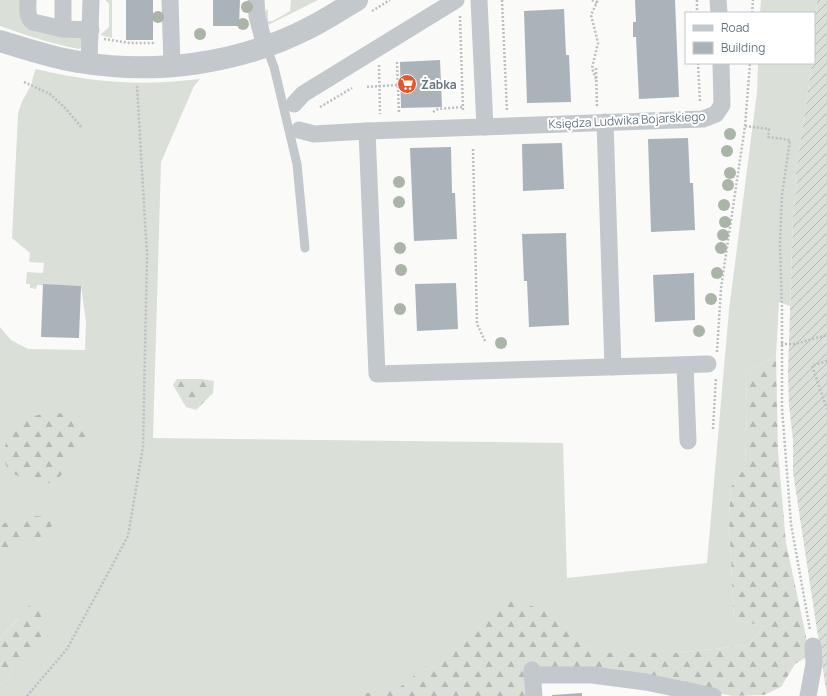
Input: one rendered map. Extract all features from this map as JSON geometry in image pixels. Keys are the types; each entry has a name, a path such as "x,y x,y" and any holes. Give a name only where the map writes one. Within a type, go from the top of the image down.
{"street":[{"path":"28,0 28,16 31,21 63,29 95,34"},
{"path":"63,0 63,29"},
{"path":"89,63 95,34 91,0"},
{"path":"170,0 172,66"},
{"path":"256,0 257,16 266,46"},
{"path":"0,41 60,59 124,67 172,66 221,59 266,46 306,30 357,0"},
{"path":"479,0 485,127"},
{"path":"718,0 719,12"},
{"path":"294,104 303,94 352,65 458,7"},
{"name":"Księdza Ludwika Bojarskiego","path":"299,130 314,134 485,127 601,118 703,119 716,114 722,105 721,64"},
{"path":"601,118 613,367"},
{"path":"367,131 377,374 685,365 714,366"},
{"path":"685,365 688,441"},
{"path":"808,696 814,664 813,646"},
{"path":"534,696 532,672 592,675 646,682 713,696"}],"lane":[{"path":"266,46 274,67 297,164 305,248"}],"path":[{"path":"502,0 507,116"},
{"path":"592,0 597,1 591,15 598,42 592,68 596,79"},
{"path":"697,0 697,12"},
{"path":"752,12 753,0"},
{"path":"458,7 463,113"},
{"path":"95,34 130,43 160,43"},
{"path":"376,61 379,64 380,121"},
{"path":"397,62 399,114"},
{"path":"714,429 714,366 721,288 745,126 750,64"},
{"path":"596,68 601,118"},
{"path":"27,696 67,649 128,536 143,446 147,256 137,80"},
{"path":"24,82 50,94 65,108 82,128"},
{"path":"367,87 398,85"},
{"path":"320,107 352,88"},
{"path":"440,108 463,108"},
{"path":"745,126 769,129 768,137 790,140 782,196 780,243 782,408 791,524 813,646"},
{"path":"473,149 477,324 485,341"},
{"path":"781,344 795,344 827,335"},
{"path":"827,361 812,366 827,409"}],"green space":[{"path":"0,0 24,0 24,17 83,37 83,45 79,49 69,47 0,26"},
{"path":"105,0 112,0 112,38 100,35 109,27 109,4"},
{"path":"291,0 318,0 266,26 264,12 268,9 268,21 273,21 290,11"},
{"path":"761,0 817,0 815,25 815,12 760,12"},
{"path":"817,0 827,0 827,696 793,472 793,440 789,405 788,373 793,218 797,179 795,179 812,64 815,64 815,25"},
{"path":"758,64 812,64 795,179 797,179 793,218 790,306 779,302 776,356 746,373 747,407 745,467 731,487 729,519 734,620 764,626 748,645 678,653 598,653 578,642 415,696 0,696 0,686 11,676 18,618 0,639 0,327 11,340 28,349 85,350 86,322 81,286 37,285 36,289 30,288 30,284 26,284 27,272 43,273 44,263 29,262 30,253 12,238 18,115 36,69 57,74 117,82 137,83 200,79 194,86 161,162 153,438 563,443 567,578 707,563 729,310 757,92"},
{"path":"776,356 778,451 786,543 810,655 795,664 781,687 764,695 733,696 647,679 535,671 530,696 351,696 400,687 512,597 573,625 578,642 598,653 678,653 748,645 764,626 734,620 729,519 731,487 745,467 747,407 746,373"},
{"path":"177,379 201,379 214,381 213,393 196,410 186,407 173,385"},
{"path":"53,412 80,417 88,424 89,436 87,441 70,459 62,474 51,482 46,484 38,483 16,475 8,468 4,459 7,438 11,430 20,422 36,415"},
{"path":"35,516 46,517 54,523 45,535 6,549 0,554 0,526 13,518"},
{"path":"30,605 43,608 47,620 40,640 26,662 0,686 0,639"}],"building":[{"path":"126,0 153,0 153,40 126,40"},
{"path":"213,0 240,0 239,26 213,26"},
{"path":"635,0 675,0 679,97 639,99 636,37 633,37 633,22 636,22"},
{"path":"564,9 566,55 569,55 571,102 527,103 524,11"},
{"path":"440,60 442,107 401,108 400,62"},
{"path":"688,138 690,183 693,183 695,230 651,232 648,139"},
{"path":"562,143 564,189 523,191 522,144"},
{"path":"451,147 452,193 455,193 457,239 414,241 410,148"},
{"path":"566,233 569,325 529,327 527,281 524,281 522,234"},
{"path":"694,273 695,320 655,322 653,275"},
{"path":"456,283 458,329 417,331 415,284"},
{"path":"43,284 81,286 79,338 41,337"},
{"path":"582,693 582,696 552,696 552,695"}],"place":[{"name":"Żabka","path":"407,84"}]}
